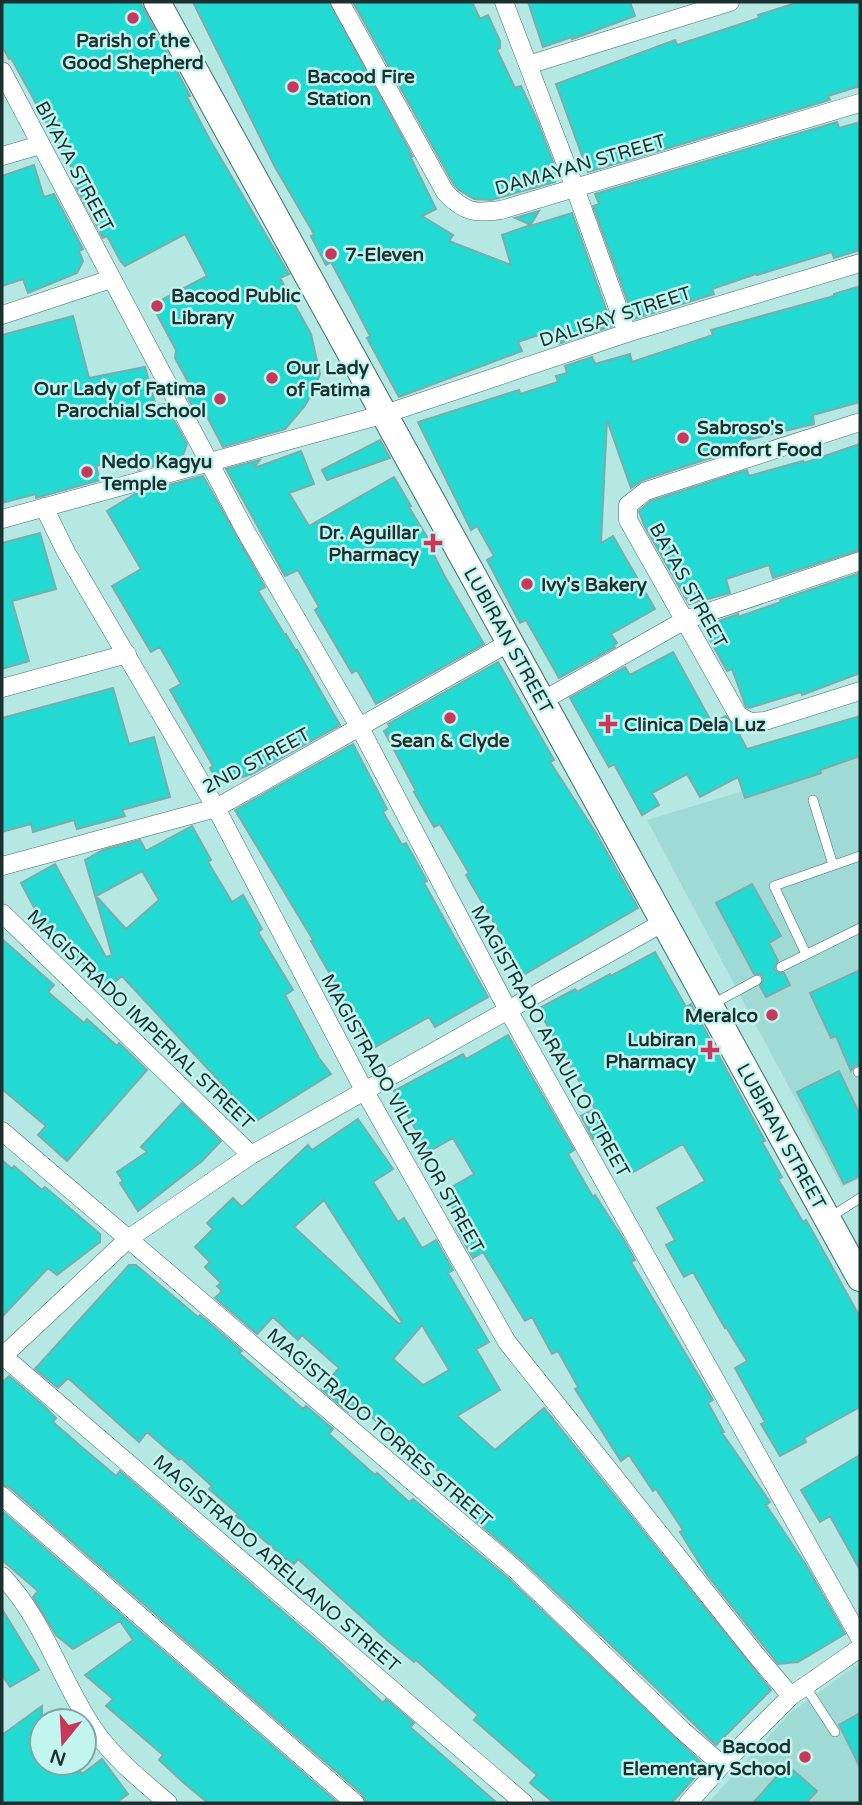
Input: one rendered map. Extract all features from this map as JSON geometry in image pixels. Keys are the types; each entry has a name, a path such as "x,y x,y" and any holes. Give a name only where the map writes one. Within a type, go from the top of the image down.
{"main road":[{"name":"LUBIRAN STREET","path":"158,2 860,1278"}],"street":[{"name":"DAMAYAN STREET","path":"340,2 435,176 455,203 479,214 501,210 860,103"},
{"path":"503,2 575,188 626,333"},
{"path":"528,65 730,2"},
{"name":"BIYAYA STREET","path":"2,72 209,462"},
{"path":"2,156 40,145"},
{"name":"DALISAY STREET","path":"2,519 384,414 626,333 860,263"},
{"path":"2,315 111,279"},
{"name":"BATAS STREET","path":"860,422 646,491 628,505 628,520 738,715 750,722 765,720 860,691"},
{"name":"MAGISTRADO ARAULLO STREET","path":"209,462 246,532 360,727 508,1010 860,1638"},
{"name":"MAGISTRADO VILLAMOR STREET","path":"44,507 66,552 216,808 364,1090 507,1342 747,1644 798,1691"},
{"path":"542,701 685,620 860,561"},
{"name":"2ND STREET","path":"2,866 216,808 510,642"},
{"path":"2,688 127,654"},
{"name":"MAGISTRADO IMPERIAL STREET","path":"2,913 251,1155"},
{"path":"2,1356 128,1239 251,1155 664,922"},
{"name":"MAGISTRADO TORRES STREET","path":"2,1131 516,1570 683,1731 722,1765"},
{"name":"MAGISTRADO ARELLANO STREET","path":"2,1356 524,1803"},
{"path":"2,1496 355,1803"},
{"path":"2,1576 26,1608 91,1725 106,1746 168,1803"},
{"path":"688,1803 722,1765 798,1691 860,1647"}],"lane":[{"path":"813,800 833,866"},
{"path":"806,954 774,886 860,856"},
{"path":"781,967 860,928"},
{"path":"710,1006 757,980"},
{"path":"828,1219 860,1198"},
{"path":"798,1691 835,1732"}],"shaded area":[{"path":"860,756 860,1178 842,1187 647,820"},
{"name":"Bacood Elementary School","path":"860,1663 860,1803 708,1803 791,1712"}],"building":[{"path":"2,2 140,2 210,140 289,274 280,278 311,334 320,374 304,407 285,429 223,447 201,405 197,415 188,398 196,396 175,358 176,350 152,305 207,276 185,234 125,266 107,236 103,238 76,187 81,185 2,46"},
{"path":"193,2 329,2 413,157 409,154 436,209 422,216 453,235 449,241 511,265 502,235 572,213 612,326 558,344 553,330 518,342 522,351 399,397 331,262 326,265 311,236 314,234 275,167"},
{"path":"353,2 472,2 480,19 488,15 500,41 500,48 497,50 515,88 521,86 537,120 555,167 555,182 491,200 474,199 459,190"},
{"path":"528,2 630,2 635,16 543,47"},
{"path":"799,2 860,2 860,86 828,96 830,100 588,172 556,84 675,40 677,45"},
{"path":"837,122 839,128 860,122 860,250 834,258 832,252 756,274 712,289 714,294 634,319 593,206 599,204 595,194"},
{"path":"34,165 44,197 54,194 83,249 79,251 83,261 77,273 28,293 23,279 2,286 2,176"},
{"path":"539,211 531,225 515,218"},
{"path":"860,286 860,402 813,415 814,424 739,442 741,448 643,480 631,488 607,420 601,543 613,536 655,609 611,634 617,643 615,647 559,678 526,620 520,623 487,560 494,556 477,526 471,530 418,422 519,390 520,394 558,382 556,376 567,373 565,366 592,357 595,364 630,354 632,362 713,335 711,330 834,296"},
{"path":"73,316 89,378 145,367 156,406 165,404 187,444 182,458 138,470 135,456 96,466 100,480 36,498 36,494 2,503 2,335"},
{"path":"380,440 390,458 327,480 322,470"},
{"path":"860,444 860,550 773,578 769,565 726,579 730,593 689,604 644,525 639,511 651,501 747,470 749,476 803,461 804,463"},
{"path":"301,451 314,484 289,493 309,526 394,477 430,542 428,543 444,575 484,644 376,704 357,670 352,673 315,610 319,607 298,570 285,576 226,469 260,460 254,468"},
{"path":"203,476 265,587 258,591 297,650 340,725 252,774 219,784 210,768 213,766 170,690 181,684 160,647 151,652 112,586 141,569 107,511 135,494"},
{"path":"40,533 56,589 12,601 29,661 2,669 2,543"},
{"path":"860,573 860,673 802,695 801,692 746,707 732,669 727,671 709,638 713,623 738,614 738,617"},
{"path":"673,652 712,723 726,716 735,726 747,749 860,716 860,756 820,770 821,773 745,798 738,777 700,797 687,774 652,793 659,805 642,815 614,764 609,767 570,698 625,667 630,675"},
{"path":"498,662 554,760 550,762 596,833 638,908 520,977 496,936 500,933 466,875 469,873 440,824 434,827 384,731 390,727 388,724"},
{"path":"113,688 129,744 154,737 170,797 122,810 125,816 77,829 74,820 33,832 31,824 2,832 2,718"},
{"path":"353,744 387,809 383,812 402,845 406,843 427,881 424,883 488,997 435,1027 429,1017 370,1050 331,982 334,981 311,941 313,940 235,810"},
{"path":"192,826 211,860 208,862 232,902 243,895 262,929 258,932 293,990 285,995 319,1058 331,1074 256,1121 122,976 106,989 82,962 74,963 48,934 21,883 55,864 106,957 112,955 85,860 103,850 140,840 146,851","holes":["142,871 159,900 126,929 96,896"]},
{"path":"752,884 781,936 769,943 778,961 774,969 778,973 784,973 790,985 766,997 760,986 763,977 754,974 716,903"},
{"path":"2,939 54,985 48,992 84,1023 87,1019 117,1046 119,1043 147,1070 67,1161 38,1135 46,1126 2,1089"},
{"path":"655,952 686,1007 691,1004 765,1141 762,1142 782,1177 778,1179 803,1222 806,1220 860,1317 860,1407 804,1438 806,1442 780,1456 761,1424 765,1422 735,1368 747,1361 693,1272 684,1277 666,1245 675,1240 657,1208 705,1181 683,1144 630,1174 613,1143 609,1145 603,1133 593,1139 581,1116 595,1109 538,1009 575,989 577,992 610,974 611,976"},
{"path":"860,970 860,1064 854,1066 851,1071 836,1036 831,1038 810,993"},
{"path":"508,1035 574,1150 568,1154 593,1197 595,1195 624,1240 635,1260 631,1262 713,1400 708,1403 724,1432 722,1433 770,1502 766,1505 806,1565 845,1634 798,1662 778,1664 707,1575 680,1532 683,1530 656,1489 653,1491 629,1455 621,1461 575,1389 578,1387 558,1351 552,1354 532,1317 525,1321 483,1252 473,1258 456,1228 462,1224 443,1192 474,1174 453,1138 428,1152 394,1091 463,1054 466,1059"},
{"path":"839,1071 860,1115 860,1176 844,1184 797,1092"},
{"path":"182,1103 221,1141 202,1161 138,1211 120,1183 123,1181 117,1172 147,1152 141,1147"},
{"path":"358,1119 393,1169 373,1182 398,1222 404,1218 422,1248 436,1240 453,1270 448,1273 489,1342 476,1349 500,1390 457,1416 495,1450 544,1408 771,1690 716,1745 524,1562 457,1505 463,1498 458,1494 460,1490 425,1460 420,1466 401,1449 404,1445 355,1403 348,1412 321,1389 339,1368 302,1335 298,1340 273,1317 257,1334 215,1298 222,1291 217,1286 221,1283 205,1267 210,1262 195,1247 213,1229 207,1223 233,1198 242,1207 308,1145 312,1150","holes":["324,1200 402,1322 399,1324 294,1227","422,1325 449,1370 423,1385 393,1359"]},
{"path":"2,1160 12,1169 14,1166 42,1190 45,1187 100,1234 100,1242 57,1275 48,1268 2,1317"},
{"path":"129,1265 136,1265 198,1317 200,1315 303,1409 306,1406 333,1429 329,1434 375,1475 377,1473 409,1502 413,1499 508,1578 705,1766 679,1795 671,1803 554,1803 530,1783 537,1775 474,1720 478,1715 416,1660 414,1662 387,1640 298,1559 293,1565 236,1516 238,1514 209,1489 212,1486 181,1458 179,1460 147,1432 139,1442 68,1378 58,1388 35,1369"},
{"path":"9,1376 56,1418 53,1422 116,1476 120,1471 325,1648 383,1703 386,1699 414,1723 410,1727 497,1803 366,1803 362,1794 9,1487 2,1485 2,1383"},
{"path":"860,1455 860,1570 830,1516 820,1522 801,1490"},
{"path":"2,1511 338,1803 208,1803 185,1784 159,1760 163,1755 106,1706 113,1699 85,1675 133,1640 120,1621 73,1649 56,1635 33,1597 38,1591 2,1560"},
{"path":"2,1609 39,1670 10,1687 2,1675"},
{"path":"860,1713 860,1767 839,1725"},
{"path":"28,1716 28,1777 98,1777 98,1762 102,1759 128,1794 116,1803 2,1803 2,1735"},
{"path":"787,1765 817,1791 806,1803 753,1803"}],"place":[{"name":"Parish of the Good Shepherd","path":"133,18"},
{"name":"Bacood Fire Station","path":"293,87"},
{"name":"7-Eleven","path":"331,254"},
{"name":"Bacood Public Library","path":"157,306"},
{"name":"Our Lady of Fatima","path":"272,378"},
{"name":"Our Lady of Fatima Parochial School","path":"220,399"},
{"name":"Sabroso's Comfort Food","path":"683,438"},
{"name":"Nedo Kagyu Temple","path":"87,472"},
{"name":"Dr. Aguillar Pharmacy","path":"433,543"},
{"name":"Ivy's Bakery","path":"527,584"},
{"name":"Sean & Clyde","path":"450,718"},
{"name":"Clinica Dela Luz","path":"608,724"},
{"name":"Meralco","path":"772,1015"},
{"name":"Lubiran Pharmacy","path":"710,1050"},
{"name":"Bacood Elementary School","path":"805,1757"}]}
